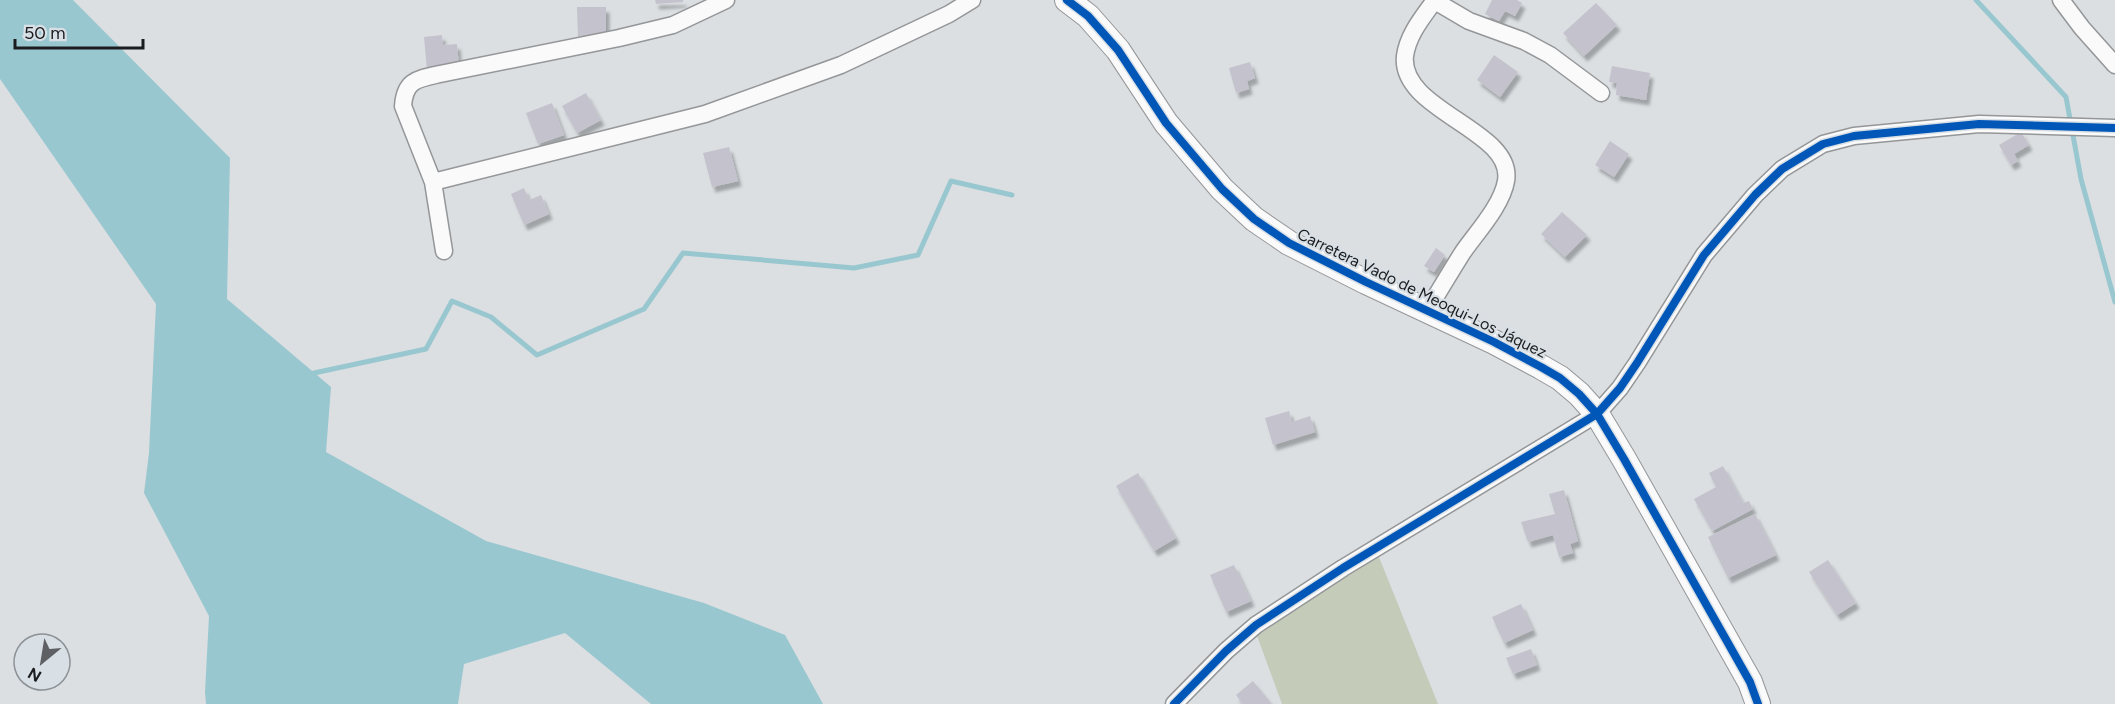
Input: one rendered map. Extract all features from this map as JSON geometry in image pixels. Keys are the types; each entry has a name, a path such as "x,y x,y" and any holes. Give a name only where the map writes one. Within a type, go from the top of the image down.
{"street":[{"path":"444,251 433,182 403,106 404,94 408,86 418,79 673,25 726,0"},
{"path":"433,182 705,114 841,65 949,14 972,0"},
{"name":"Carretera Vado de Meoqui-Los Jáquez","path":"1067,0 1088,16 1118,50 1166,123 1222,189 1254,219 1289,243 1551,372 1579,394 1597,414 1750,682 1758,704"},
{"path":"2061,0 2082,28 2115,64"},
{"path":"1427,311 1462,254 1495,207 1506,182 1506,165 1497,150 1419,92 1407,73 1405,57 1414,30 1435,1 1469,21 1524,41 1601,93"},
{"path":"1174,704 1226,651 1256,625 1343,567 1597,414 1620,388 1637,363 1710,247 1755,195 1782,169 1823,144 1854,136 1979,124 2115,128"}],"green space":[{"path":"1379,557 1438,704 1282,704 1257,636 1313,597"}],"water":[{"path":"0,0 73,0 230,158 227,299 331,387 326,452 486,541 704,603 785,635 823,704 651,704 565,633 464,664 458,704 206,704 209,616 144,493 149,453 156,304 0,79"}],"building":[{"path":"655,0 683,0 683,2 656,4"},
{"path":"1492,0 1517,0 1522,3 1515,16 1505,11 1499,21 1485,14"},
{"path":"1596,3 1617,25 1584,56 1563,33"},
{"path":"577,7 606,7 606,38 578,38"},
{"path":"442,35 443,45 457,44 459,67 427,70 424,37"},
{"path":"1494,55 1518,72 1500,97 1477,80"},
{"path":"1250,62 1255,78 1247,81 1249,89 1236,93 1229,68"},
{"path":"1612,66 1650,73 1646,100 1616,95 1617,83 1609,82"},
{"path":"586,93 601,120 577,133 562,106"},
{"path":"552,103 564,135 538,144 526,113"},
{"path":"2021,132 2029,145 2014,154 2018,161 2011,165 1999,145"},
{"path":"1610,141 1629,154 1614,177 1595,165"},
{"path":"729,147 738,181 712,187 703,153"},
{"path":"524,188 529,200 541,195 549,214 524,225 511,194"},
{"path":"1562,212 1587,235 1565,257 1541,234"},
{"path":"1436,248 1445,255 1434,272 1424,266"},
{"path":"1289,411 1292,422 1310,416 1315,432 1273,445 1265,418"},
{"path":"1723,466 1743,503 1749,501 1753,509 1712,531 1694,499 1716,487 1709,473"},
{"path":"1138,473 1176,538 1154,551 1116,486"},
{"path":"1564,490 1578,541 1570,544 1573,553 1559,557 1553,535 1528,542 1521,522 1555,514 1549,494"},
{"path":"1755,514 1776,555 1728,578 1708,537"},
{"path":"1828,560 1856,603 1837,615 1809,572"},
{"path":"1234,565 1251,601 1226,612 1210,575"},
{"path":"1521,604 1533,630 1504,643 1492,617"},
{"path":"1531,649 1537,665 1513,674 1506,658"},
{"path":"1253,681 1272,704 1243,704 1236,695"}],"waterway":[{"path":"1976,0 2066,97 2081,179 2115,302"},
{"path":"314,373 426,349 452,301 491,317 537,355 644,309 683,253 854,268 918,255 951,181 1012,195"}],"cycle path":[{"path":"1067,0 1088,16 1118,50 1166,123 1222,189 1254,219 1289,243 1541,367 1560,378 1579,394 1597,414 1624,459 1750,682 1758,704"},
{"path":"1174,704 1226,651 1256,625 1343,568 1597,414 1620,388 1637,363 1704,255 1755,195 1782,169 1823,144 1854,136 1979,124 2115,128"}]}
